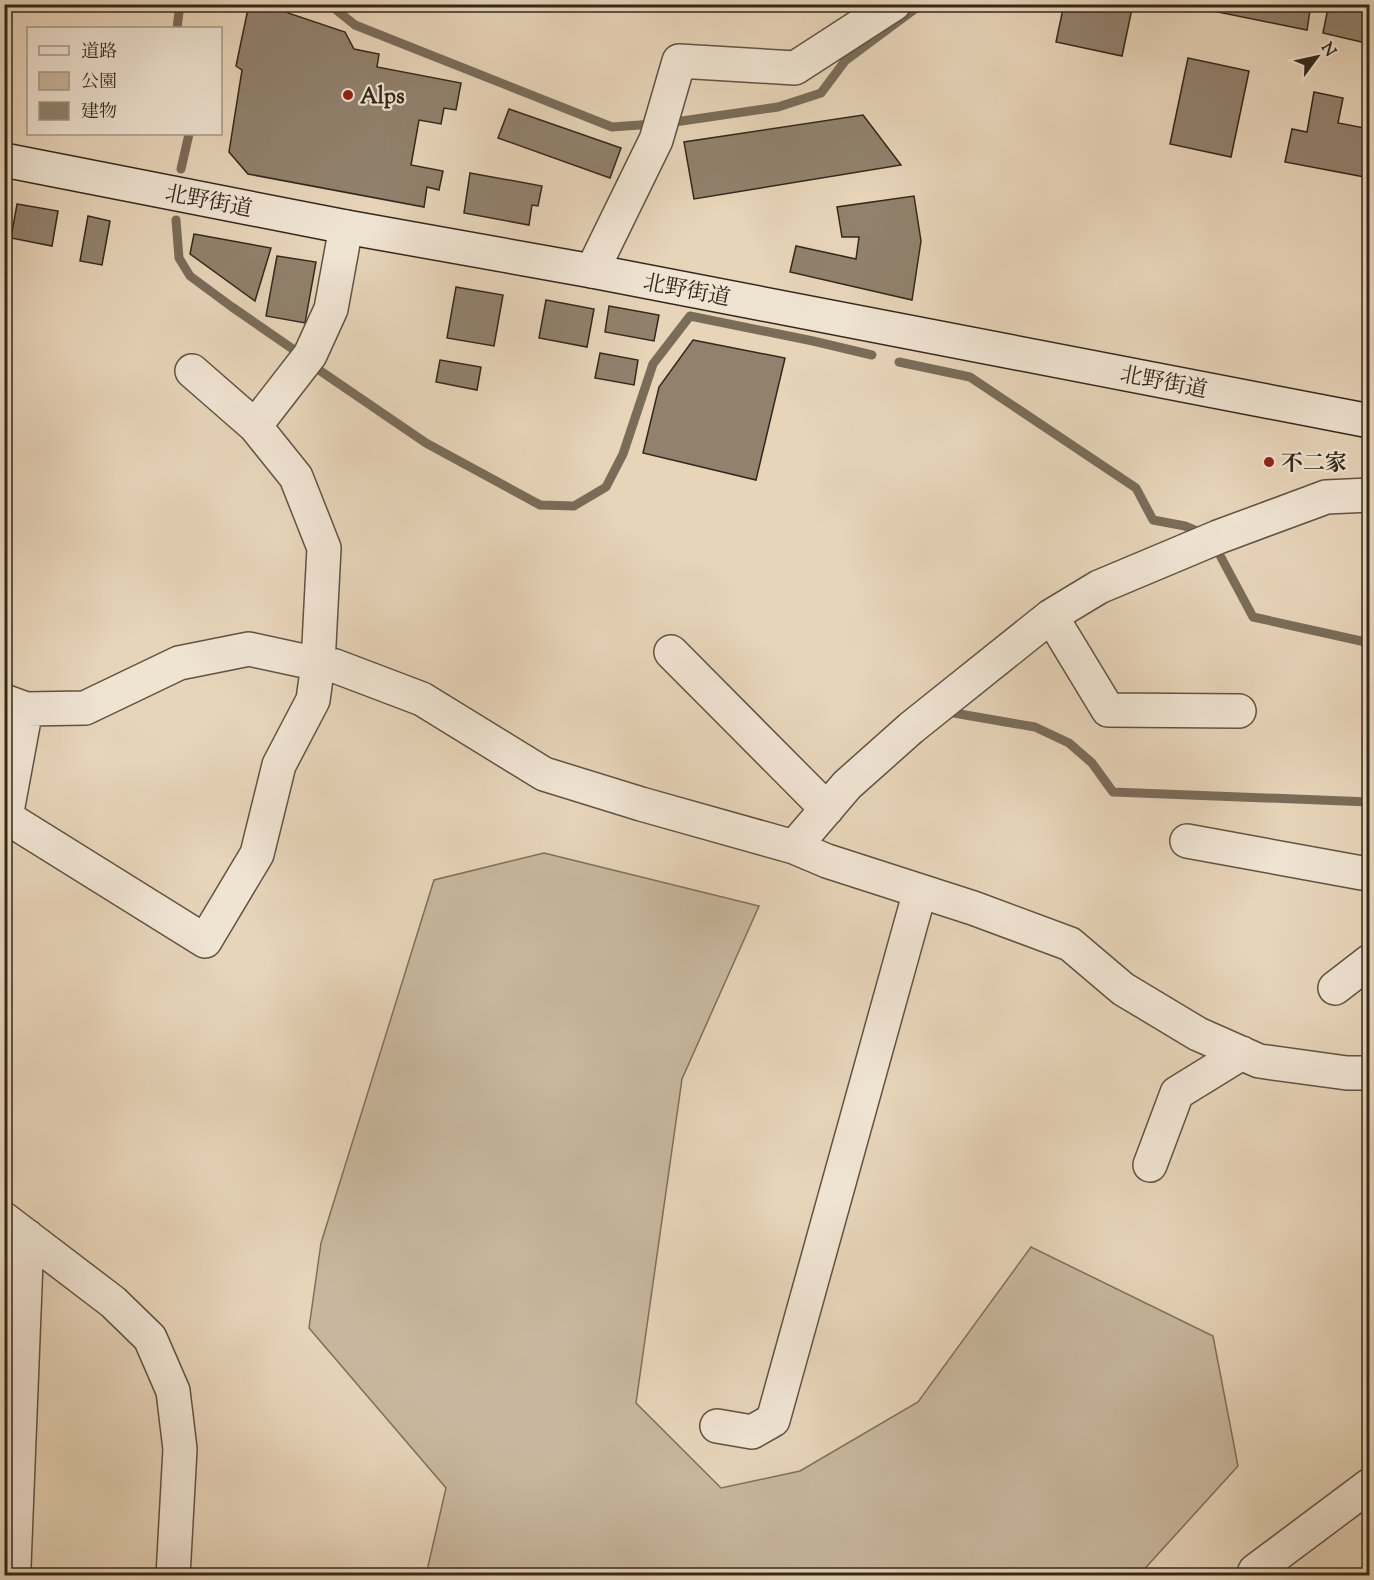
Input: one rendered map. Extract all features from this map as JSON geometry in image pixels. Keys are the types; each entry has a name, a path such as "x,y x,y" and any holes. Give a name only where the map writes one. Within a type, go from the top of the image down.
{"street":[{"path":"592,271 657,140 679,61 795,68 894,4"},
{"name":"北野街道","path":"4,160 1370,421"},
{"path":"255,426 310,355 331,309 346,227"},
{"path":"192,371 255,426 296,477 324,548 318,664 313,700 279,765 257,854 205,941 6,817 15,705 85,708 178,663 249,649 318,664 335,666 422,699 544,774 794,847 827,861 973,908 1070,944 1123,988 1198,1034 1258,1061 1347,1073 1370,1073"},
{"path":"794,847 847,785 911,728 1051,616 1099,587 1218,537 1326,497 1370,495"},
{"path":"1051,616 1108,710 1239,711"},
{"path":"671,652 827,809"},
{"path":"1187,841 1370,873"},
{"path":"717,1426 752,1432 773,1420 920,891"},
{"path":"1335,988 1370,961"},
{"path":"1150,1166 1177,1093 1242,1053"},
{"path":"6,1575 14,1566 16,1228"},
{"path":"16,1228 113,1302 150,1338 172,1391 180,1449 173,1575"},
{"path":"1253,1575 1255,1571 1370,1485"}],"green space":[{"path":"544,853 759,906 682,1079 636,1403 721,1488 800,1471 918,1402 1031,1247 1213,1336 1238,1466 1139,1575 426,1575 446,1488 309,1328 321,1243 434,880"}],"building":[{"name":"Alps","path":"249,4 286,4 288,13 345,32 354,49 379,54 377,67 461,83 456,110 444,108 441,124 419,120 411,165 443,171 439,190 427,187 424,207 248,174 229,152 242,70 236,66"},
{"path":"1064,4 1133,4 1122,56 1056,42"},
{"path":"1193,4 1311,4 1307,30 1193,7"},
{"path":"1340,4 1370,4 1370,44 1323,33 1327,13"},
{"path":"1188,58 1249,71 1231,157 1170,144"},
{"path":"1314,92 1343,98 1338,123 1370,129 1370,178 1285,162 1292,129 1307,132"},
{"path":"509,109 621,148 610,178 498,138"},
{"path":"863,115 901,165 694,199 684,142"},
{"path":"470,173 542,186 538,206 532,205 529,225 464,213"},
{"path":"914,196 921,241 912,300 790,272 796,246 856,259 859,237 842,237 837,207"},
{"path":"17,204 58,211 52,246 11,238"},
{"path":"88,216 110,221 102,265 80,261"},
{"path":"194,234 271,248 255,301 190,254"},
{"path":"277,256 316,262 305,323 266,316"},
{"path":"456,287 503,295 494,346 447,338"},
{"path":"546,300 594,309 587,347 539,338"},
{"path":"609,306 659,315 654,341 605,332"},
{"path":"693,340 785,358 756,480 643,453 659,387"},
{"path":"600,353 638,360 634,385 595,378"},
{"path":"440,360 481,367 477,390 436,382"}],"waterway":[{"path":"177,27 180,4"},
{"path":"329,4 355,25 612,127 654,124"},
{"path":"668,123 778,107 821,93 845,61 915,9 930,4"},
{"path":"181,169 189,135"},
{"path":"176,220 179,258 190,276 300,354"},
{"path":"319,370 426,443 540,505 574,506 606,487 623,454 653,364 690,316 872,355"},
{"path":"899,362 970,377 1136,488 1153,520 1185,526 1197,531"},
{"path":"1215,546 1253,617 1370,643"},
{"path":"948,712 1035,727 1069,743 1092,763 1113,792 1370,802"}],"place":[{"name":"Alps","path":"348,95"},
{"name":"不二家","path":"1269,462"}]}
